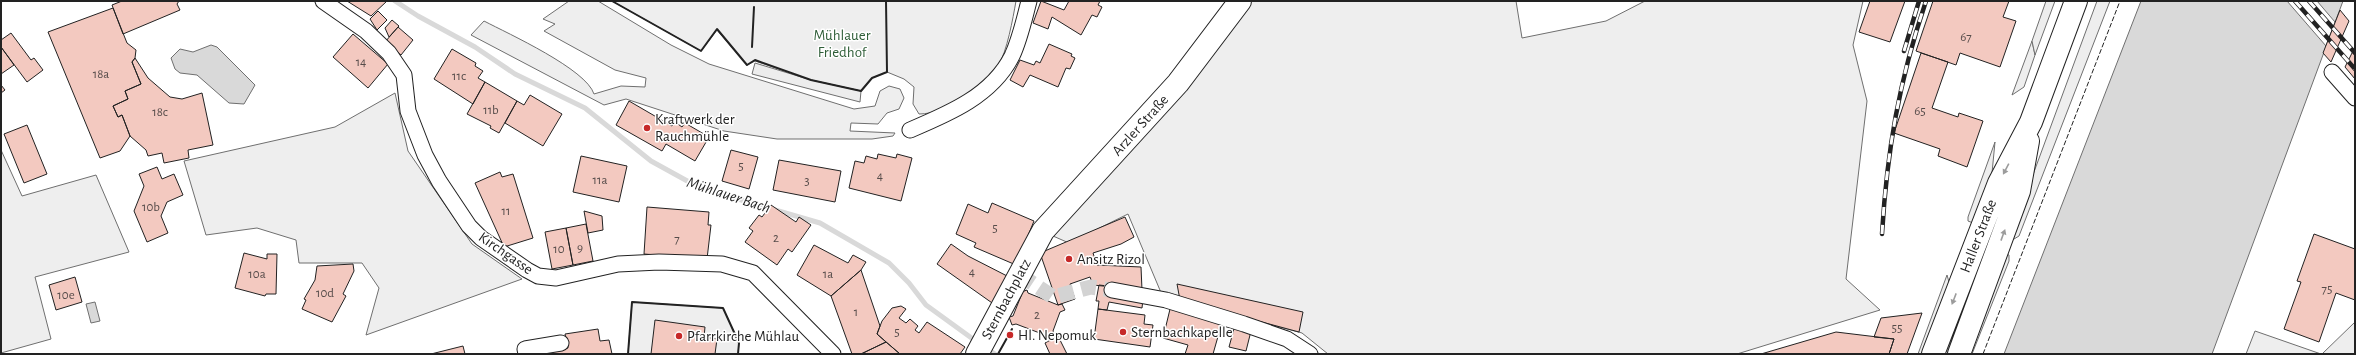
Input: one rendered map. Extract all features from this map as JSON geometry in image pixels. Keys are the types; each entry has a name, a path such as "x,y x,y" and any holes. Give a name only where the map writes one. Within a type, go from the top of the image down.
{"main road":[{"name":"Arzler Straße","path":"1034,244 1043,231 1178,83 1240,1"},
{"name":"Haller Straße","path":"1933,354 1999,183 2032,122 2076,1"},
{"name":"Haller Straße","path":"1959,354 2019,191 2032,122"},
{"name":"Sternbachplatz","path":"977,354 994,326 1034,244"}],"street":[{"name":"Kirchgasse","path":"323,1 366,31 390,54 404,75 408,112 425,156 469,226 492,247 527,270 547,278 637,262 736,266 753,273 833,354"},
{"path":"910,130 953,111 976,96 998,77 1015,49 1029,1"},
{"path":"2332,72 2355,98"},
{"path":"1112,290 1166,300 1244,324 1288,339 1310,354"},
{"path":"526,354 525,349 561,343"}],"green space":[{"path":"569,1 598,1 671,45 709,64 854,109 875,106 880,91 889,86 900,89 904,98 899,109 887,113 878,124 851,123 850,131 895,133 893,136 872,139 777,139 724,131 626,99 604,105 471,35 484,21 528,43 562,63 588,84 594,94 621,86 645,87 646,78 615,70 544,31 555,24 543,19"},
{"name":"Mühlauer Friedhof","path":"612,1 1016,1 1004,52 998,66 991,75 963,99 952,105 930,113 919,114 913,104 914,87 904,79 887,72 872,78 861,91 811,80 755,61 747,65 717,30 701,51"},
{"path":"1249,1 1516,1 1522,38 1606,21 1645,1 1863,1 1853,45 1867,101 1846,279 1880,310 1737,354 1328,354 1302,333 1162,295 1128,214 1069,243 1053,236"},
{"path":"2097,1 2110,1 2019,236 2014,239 2010,237"},
{"path":"2032,41 2035,55 2024,87 2012,95"},
{"path":"395,93 408,151 472,244 522,279 366,335 379,288 362,263 299,263 296,240 257,228 206,235 184,161 335,127"},
{"path":"1995,142 1992,173 1973,223 1968,221 1968,217"},
{"path":"1,150 22,196 96,175 129,252 35,277 51,339 1,353"},
{"path":"2004,253 2009,255 2009,261 1972,354 1967,354"},
{"path":"1947,275 1949,282 1924,354 1918,354"},
{"path":"632,302 723,308 739,343 738,354 628,354"},
{"path":"2355,322 2355,354 2322,354"},
{"path":"2255,331 2321,354 2246,354"}],"shaded area":[{"path":"2046,1 2055,1 2035,55 2032,41"},
{"path":"2141,1 2343,1 2212,354 2004,354"},
{"path":"211,45 217,47 255,85 244,104 229,103 197,75 180,73 175,69 171,58 180,49 193,52"},
{"path":"755,63 811,80 861,91 860,102 752,74"},
{"path":"95,302 100,321 91,323 86,304"}],"pier":[{"path":"2287,1 2317,1 2335,22 2326,46"}],"building":[{"path":"122,1 179,1 177,4 180,10 123,34 112,5"},
{"path":"347,1 387,1 371,16"},
{"path":"1041,1 1064,10 1069,1 1100,1 1098,5 1102,7 1097,17 1092,15 1081,35 1052,17 1048,29 1033,23"},
{"path":"1870,1 1905,1 1890,42 1859,32"},
{"path":"1933,1 2009,1 2003,17 2016,21 2000,67 1960,53 1956,65 1916,51"},
{"path":"113,8 127,43 136,50 135,58 132,62 141,84 125,91 128,99 113,106 118,117 122,115 130,136 120,151 100,158 48,32"},
{"path":"2340,10 2349,21 2331,62 2323,53"},
{"path":"378,11 387,20 377,30 370,19"},
{"path":"392,20 399,26 389,37 385,28"},
{"path":"398,27 413,40 401,55 385,42"},
{"path":"11,33 31,60 34,58 43,70 27,82 1,47 1,40"},
{"path":"353,34 388,64 368,88 333,57"},
{"path":"1049,44 1072,54 1071,56 1075,58 1070,69 1066,68 1058,87 1030,75 1023,87 1010,80 1020,60 1034,65 1036,61 1040,63"},
{"path":"1,47 14,65 1,74"},
{"path":"2355,47 2355,79 2345,67"},
{"path":"452,49 476,63 475,66 483,71 478,78 485,82 473,104 434,79"},
{"path":"1921,53 1948,62 1932,108 1958,117 1959,113 1983,121 1967,167 1938,156 1940,149 1894,133"},
{"path":"135,58 148,78 170,97 182,99 202,93 213,145 188,150 189,158 164,163 162,153 148,156 146,150 130,136 122,115 118,117 113,106 128,99 125,91 141,84 132,62"},
{"path":"485,82 517,101 499,133 490,128 491,126 467,114"},
{"path":"1,85 5,90 1,93"},
{"path":"530,95 562,114 543,146 505,123 517,101 524,105"},
{"path":"629,101 672,126 675,122 682,127 685,123 709,137 695,161 666,144 662,151 616,125"},
{"path":"27,125 47,174 24,183 4,134"},
{"path":"731,150 758,157 749,189 722,181"},
{"path":"878,154 896,158 897,154 912,158 901,201 849,188 855,161 864,163 866,156 877,159"},
{"path":"581,156 627,166 619,202 573,192"},
{"path":"779,160 841,171 835,202 773,190"},
{"path":"157,167 162,179 174,174 183,195 167,202 161,216 168,233 147,242 134,211 144,186 139,174"},
{"path":"500,172 502,177 513,174 533,238 504,247 475,183"},
{"path":"992,203 1034,221 1016,265 974,247 976,243 956,234 968,204 988,213"},
{"path":"771,205 796,222 799,217 811,225 792,252 788,249 777,265 745,242 753,231 749,228 759,215 762,217"},
{"path":"647,207 709,212 708,225 711,225 707,259 644,254"},
{"path":"584,211 602,216 603,230 588,233"},
{"name":"Ansitz Rizol","path":"1125,217 1134,237 1121,244 1093,253 1097,265 1141,267 1142,290 1093,285 1090,277 1070,284 1075,299 1058,305 1040,253"},
{"path":"586,224 593,261 573,265 566,228"},
{"path":"566,228 573,265 552,269 545,232"},
{"path":"2314,234 2355,249 2355,300 2336,293 2319,342 2284,329 2301,282 2297,281"},
{"path":"951,244 968,256 1011,278 995,305 937,264"},
{"path":"814,245 848,263 853,255 866,262 861,270 831,296 797,275"},
{"path":"244,253 267,259 267,254 277,254 276,294 266,294 265,296 235,288"},
{"path":"353,264 354,271 343,294 346,296 332,322 302,309 306,300 304,299 315,280 317,266"},
{"path":"861,270 880,326 877,334 886,342 861,354 852,354 831,296"},
{"path":"75,277 82,302 56,310 49,285"},
{"path":"1177,284 1303,312 1299,332 1180,300"},
{"path":"1099,285 1108,286 1143,299 1142,308 1109,302 1107,310 1098,309 1099,301 1096,301"},
{"path":"1027,290 1028,293 1058,305 1062,304 1065,310 1060,312 1053,331 1054,335 1047,338 1045,335 1016,324 1012,325 1009,317 1013,316 1021,296 1019,293"},
{"path":"1171,305 1223,319 1213,354 1185,354 1188,345 1163,338"},
{"path":"901,306 906,309 899,318 906,323 910,319 918,326 915,330 919,333 927,322 965,347 960,354 900,354 877,334 882,321 892,308"},
{"name":"Sternbachkapelle","path":"1098,309 1145,315 1144,324 1153,325 1150,347 1094,339"},
{"path":"1922,313 1907,354 1889,354 1894,339 1874,337 1881,318"},
{"name":"Pfarrkirche Mühlau","path":"655,320 705,327 704,337 717,339 715,354 651,354"},
{"path":"1235,325 1251,331 1246,351 1229,347"},
{"path":"598,329 600,341 609,340 612,354 531,354 568,348 565,334"},
{"path":"1836,332 1894,339 1889,354 1761,354"},
{"path":"1058,336 1067,354 1050,354 1045,343"},
{"path":"886,342 900,354 861,354"},
{"path":"463,346 465,354 431,354"}],"waterway":[{"name":"Mühlauer Bach","path":"395,1 418,16 475,47 515,74 585,108 651,161 700,188 820,223 889,263 909,283 926,305 977,342"},
{"name":"Mühlauer Bach","path":"986,348 995,354"}],"tunnel":[{"path":"1020,275 1053,297 1091,287 1112,290"}],"railway":[{"path":"1904,51 1919,1"},
{"path":"1882,234 1887,173 1896,116 1908,59 1926,1"},
{"path":"2295,1 2355,69"},
{"path":"2309,1 2355,53"}],"fence":[{"path":"1983,354 2120,1"}],"wall":[{"path":"612,1 701,51 717,29 747,65 755,60 811,80 861,91 872,78 887,72 886,1"},
{"path":"752,47 754,7"},
{"path":"628,354 632,302 723,308 739,343 738,354"},
{"path":"998,354 1012,329"}],"place":[{"name":"Kraftwerk der Rauchmühle","path":"647,128"},
{"name":"Ansitz Rizol","path":"1069,259"},
{"name":"Sternbachkapelle","path":"1123,332"},
{"name":"Hl. Nepomuk","path":"1010,335"},
{"name":"Pfarrkirche Mühlau","path":"679,336"}]}
